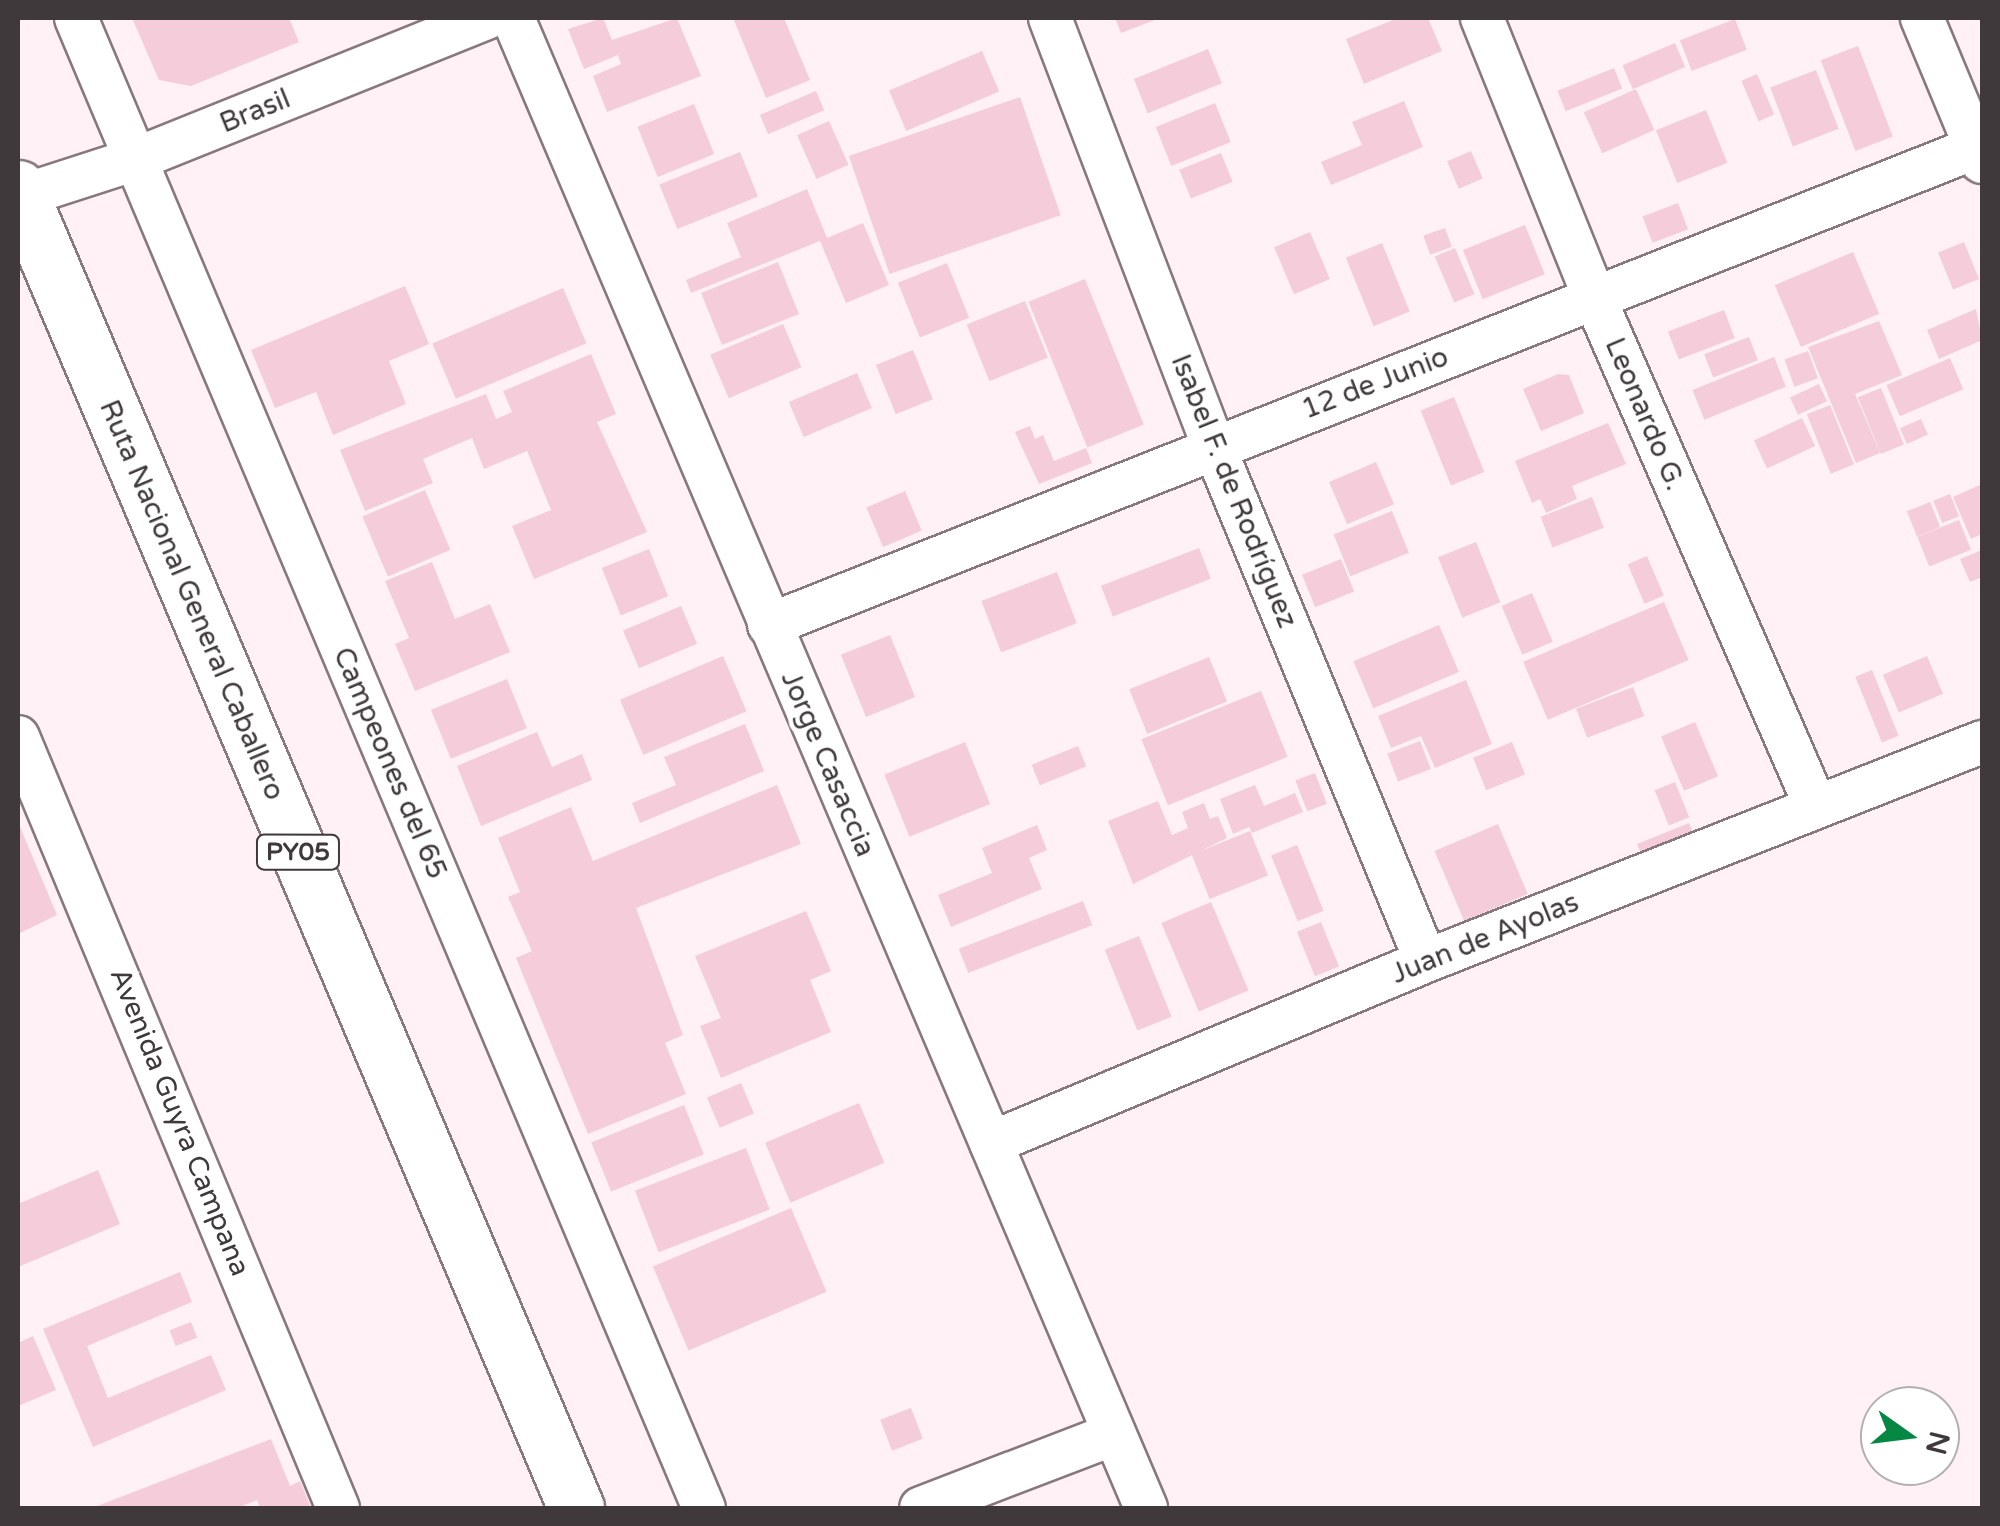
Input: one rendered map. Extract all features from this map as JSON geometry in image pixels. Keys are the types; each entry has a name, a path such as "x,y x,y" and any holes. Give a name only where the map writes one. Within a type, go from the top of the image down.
{"highway":[{"name":"Ruta Nacional General Caballero","path":"19,194 576,1508"}],"street":[{"name":"Campeones del 65","path":"76,18 704,1508"},
{"name":"Brasil","path":"19,194 136,159 486,18"},
{"name":"Jorge Casaccia","path":"513,18 1146,1508"},
{"name":"Isabel F. de Rodríguez","path":"1050,18 1213,444 1426,961"},
{"name":"Leonardo G.","path":"1482,18 1595,298 1816,808"},
{"path":"1922,18 1980,152"},
{"name":"12 de Junio","path":"768,625 1213,444 1980,152"},
{"name":"Avenida Guyra Campana","path":"18,737 338,1508"},
{"name":"Juan de Ayolas","path":"990,1142 1426,961 1982,742"},
{"path":"921,1508 1114,1434"}],"building":[{"path":"132,18 289,18 299,42 191,86 159,80"},
{"path":"603,18 612,40 677,18 701,76 607,112 593,76 621,64 618,55 584,69 568,29"},
{"path":"733,18 784,18 810,80 766,98"},
{"path":"1115,18 1160,18 1121,33"},
{"path":"1398,18 1428,18 1442,51 1364,84 1346,39"},
{"path":"1735,19 1747,50 1692,71 1680,40"},
{"path":"1675,43 1685,67 1633,89 1623,65"},
{"path":"1858,46 1893,137 1855,151 1821,60"},
{"path":"1208,49 1222,83 1148,113 1134,79"},
{"path":"982,51 999,92 906,131 889,90"},
{"path":"1614,68 1622,88 1566,111 1557,91"},
{"path":"1816,70 1839,129 1793,146 1770,88"},
{"path":"1757,74 1774,115 1759,121 1741,81"},
{"path":"1636,89 1654,130 1602,153 1584,112"},
{"path":"816,91 824,110 768,134 760,115"},
{"path":"1020,97 1061,215 890,274 849,156"},
{"path":"1404,101 1423,147 1331,185 1321,162 1362,145 1352,122"},
{"path":"1215,103 1231,142 1171,166 1156,127"},
{"path":"694,104 714,154 658,177 637,127"},
{"path":"1706,110 1727,163 1677,183 1656,130"},
{"path":"829,121 849,165 817,179 797,135"},
{"path":"1471,151 1483,179 1459,189 1447,161"},
{"path":"740,152 758,197 677,229 659,185"},
{"path":"1221,153 1233,182 1191,199 1179,170"},
{"path":"807,189 827,238 863,223 889,285 846,303 820,241 691,293 686,280 741,257 727,223"},
{"path":"1678,203 1688,229 1653,243 1643,217"},
{"path":"1525,225 1545,274 1483,299 1463,250"},
{"path":"1445,228 1452,247 1430,255 1423,236"},
{"path":"1310,232 1330,279 1294,294 1274,247"},
{"path":"1964,242 1979,279 1953,290 1938,252"},
{"path":"1382,243 1410,312 1374,326 1346,258"},
{"path":"1455,248 1475,294 1454,303 1435,257"},
{"path":"1853,252 1879,314 1801,347 1775,285"},
{"path":"778,262 799,314 722,345 701,293"},
{"path":"947,263 969,318 920,338 898,283"},
{"path":"1085,279 1144,425 1087,447 1028,302"},
{"path":"405,286 429,344 389,361 406,404 333,435 316,392 275,408 251,350"},
{"path":"563,288 586,343 456,399 432,343"},
{"path":"1025,301 1048,358 989,381 967,325"},
{"path":"1976,309 1982,340 1939,359 1927,330"},
{"path":"1724,310 1735,338 1679,360 1668,332"},
{"path":"1879,321 1902,375 1855,394 1880,453 1856,463 1808,347"},
{"path":"783,324 801,367 729,398 710,355"},
{"path":"1749,337 1758,360 1713,378 1704,354"},
{"path":"913,350 933,399 896,414 876,365"},
{"path":"1808,351 1818,378 1794,387 1785,360"},
{"path":"591,354 616,414 597,422 647,532 534,579 512,526 551,510 527,451 484,469 472,438 423,459 433,483 365,511 340,450 486,394 496,419 512,412 503,391"},
{"path":"1774,357 1786,387 1704,420 1692,390"},
{"path":"1950,358 1963,389 1900,416 1886,385"},
{"path":"857,373 872,408 804,437 789,402"},
{"path":"1558,374 1569,375 1584,413 1541,431 1523,389"},
{"path":"1819,384 1827,401 1798,415 1790,398"},
{"path":"1881,388 1904,445 1881,454 1858,397"},
{"path":"1454,397 1484,472 1451,486 1421,410"},
{"path":"1830,405 1854,464 1831,474 1807,414"},
{"path":"1802,418 1815,446 1767,468 1754,440"},
{"path":"1921,419 1928,435 1907,444 1900,428"},
{"path":"1608,423 1626,464 1572,486 1577,499 1546,513 1540,499 1532,503 1515,461"},
{"path":"1030,426 1035,439 1043,435 1054,461 1086,448 1092,463 1039,484 1015,432"},
{"path":"1376,462 1394,504 1347,524 1329,482"},
{"path":"1982,484 1982,534 1971,539 1953,497"},
{"path":"425,490 450,550 388,576 362,517"},
{"path":"905,491 922,531 883,547 866,507"},
{"path":"1950,494 1959,516 1942,523 1933,501"},
{"path":"1592,497 1604,528 1552,548 1541,517"},
{"path":"1930,502 1940,527 1917,536 1907,511"},
{"path":"1392,511 1409,553 1350,576 1334,535"},
{"path":"1959,520 1971,550 1929,567 1917,537"},
{"path":"1476,542 1500,602 1462,618 1438,557"},
{"path":"1199,548 1211,579 1113,616 1101,586"},
{"path":"649,549 668,596 621,615 602,568"},
{"path":"1982,550 1982,577 1970,582 1960,559"},
{"path":"1647,556 1664,596 1644,604 1628,564"},
{"path":"1341,559 1354,591 1315,607 1302,575"},
{"path":"432,562 455,619 490,604 510,652 415,691 395,644 409,638 385,581"},
{"path":"1057,572 1077,623 1001,652 981,601"},
{"path":"1532,593 1553,642 1522,655 1502,606"},
{"path":"1664,602 1689,660 1548,720 1523,662"},
{"path":"681,606 697,644 639,668 623,631"},
{"path":"1439,625 1459,672 1373,708 1353,661"},
{"path":"890,635 915,697 866,717 841,655"},
{"path":"723,656 746,711 643,755 620,700"},
{"path":"1927,656 1943,694 1899,712 1883,675"},
{"path":"1209,657 1227,702 1147,734 1129,689"},
{"path":"1872,670 1899,736 1882,743 1855,677"},
{"path":"507,679 527,728 451,759 431,710"},
{"path":"1466,680 1492,744 1435,768 1421,736 1391,748 1378,716"},
{"path":"1633,687 1644,716 1587,738 1576,709"},
{"path":"1261,691 1288,757 1168,805 1141,739"},
{"path":"1695,722 1718,776 1684,791 1661,736"},
{"path":"745,724 764,771 640,823 632,803 676,785 664,757"},
{"path":"537,732 552,767 582,754 592,780 481,826 457,766"},
{"path":"1420,741 1431,769 1398,782 1387,754"},
{"path":"965,742 990,804 909,837 884,775"},
{"path":"1512,742 1525,774 1486,790 1473,758"},
{"path":"1078,746 1086,766 1040,785 1032,765"},
{"path":"1315,773 1327,804 1307,811 1295,781"},
{"path":"1675,782 1689,817 1669,825 1655,790"},
{"path":"777,785 801,844 636,908 683,1035 665,1043 686,1094 588,1134 516,958 532,951 508,897 520,892 498,838 571,807 593,861"},
{"path":"1255,785 1264,806 1295,793 1303,812 1252,833 1249,827 1233,834 1220,799"},
{"path":"1158,801 1172,835 1188,828 1182,812 1204,803 1210,819 1218,816 1227,838 1133,884 1108,821"},
{"path":"18,822 57,915 18,934"},
{"path":"1689,823 1697,843 1645,864 1637,844"},
{"path":"1498,824 1528,894 1464,921 1434,851"},
{"path":"1037,825 1047,850 1029,858 1042,889 951,927 938,895 992,873 982,848"},
{"path":"1250,831 1268,876 1210,899 1192,855"},
{"path":"1297,845 1324,911 1298,921 1271,855"},
{"path":"1083,901 1092,925 968,973 959,949"},
{"path":"1211,902 1249,990 1199,1011 1161,923"},
{"path":"806,911 831,971 810,980 831,1032 721,1078 700,1026 721,1018 695,956"},
{"path":"1321,922 1339,967 1315,976 1297,932"},
{"path":"1139,936 1172,1017 1137,1031 1105,950"},
{"path":"741,1083 754,1113 720,1128 707,1097"},
{"path":"859,1103 884,1163 791,1203 765,1143"},
{"path":"684,1105 704,1154 611,1192 591,1142"},
{"path":"746,1148 770,1210 659,1252 635,1191"},
{"path":"98,1170 120,1224 18,1267 18,1204"},
{"path":"791,1208 827,1292 688,1350 653,1267"},
{"path":"180,1272 192,1302 87,1346 108,1398 211,1355 226,1390 93,1447 43,1329"},
{"path":"191,1322 197,1338 176,1346 170,1330"},
{"path":"33,1336 56,1390 18,1406 18,1343"},
{"path":"911,1408 923,1439 892,1451 880,1420"},
{"path":"271,1439 290,1486 300,1481 311,1508 260,1508 257,1500 237,1508 92,1508"}]}
